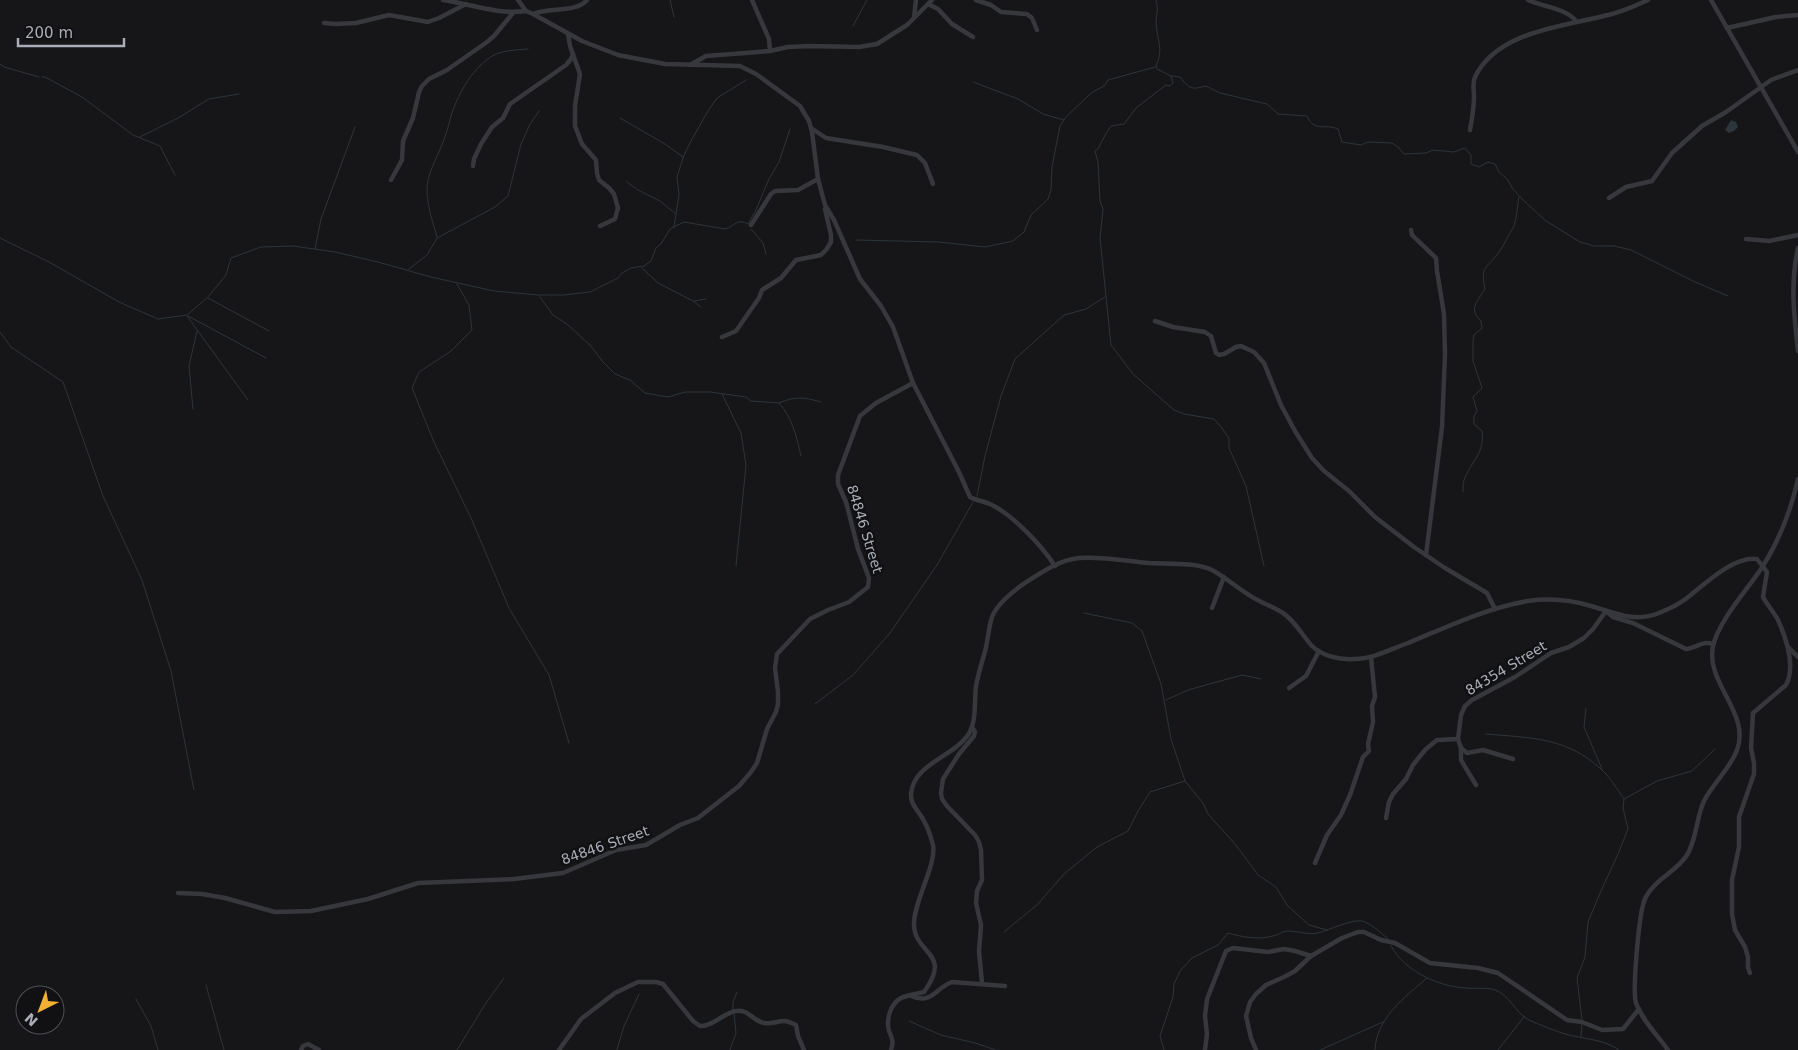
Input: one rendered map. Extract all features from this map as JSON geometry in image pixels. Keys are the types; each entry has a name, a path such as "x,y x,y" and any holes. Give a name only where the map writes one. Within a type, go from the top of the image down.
{"street":[{"path":"443,0 501,12 513,13 526,10"},
{"path":"518,0 526,10 596,48 665,64 734,65 749,69 796,102 804,112 810,127 818,180 825,205 831,242 822,254 796,260 781,278 762,290 759,298 736,331 722,337"},
{"path":"533,14 547,10 577,7 587,0"},
{"path":"752,0 769,39 770,51"},
{"path":"914,18 916,0"},
{"path":"976,0 992,5 1001,12 1027,14 1032,18 1037,30"},
{"path":"1528,0 1558,10 1576,21"},
{"path":"1470,130 1474,78 1485,63 1498,51 1516,39 1532,32 1609,15 1648,0"},
{"path":"1711,0 1762,86 1798,152"},
{"path":"690,65 706,56 770,51 788,47 859,47 877,44 896,34 930,2 952,24 973,37"},
{"path":"324,23 356,23 389,15 428,22 466,4"},
{"path":"391,180 402,160 404,141 422,86 429,79 447,70 488,42 513,13"},
{"path":"1728,28 1776,17 1798,15"},
{"path":"568,34 568,41 580,74 574,106 575,126 582,144 596,160 597,177 612,191 618,208 615,219 600,226"},
{"path":"473,166 481,144 492,127 503,118 508,106 566,65 573,54"},
{"path":"1609,198 1626,186 1647,183 1652,180 1672,153 1702,126 1726,112 1776,77 1798,70"},
{"path":"810,127 826,138 917,155 925,164 933,184"},
{"path":"751,225 769,196 775,191 798,190 818,180"},
{"path":"825,205 834,220 860,279 881,306 893,327 913,383 970,497 989,503 1001,511 1023,529 1055,566"},
{"path":"1410,230 1412,235 1436,258 1444,314 1445,355 1442,427 1426,554"},
{"path":"1746,239 1769,241 1798,235"},
{"path":"1798,248 1793,271 1792,292 1798,351"},
{"path":"1155,321 1173,327 1205,332 1214,342 1218,355 1240,346 1254,352 1264,363 1281,405 1312,458 1375,517 1445,568 1487,593 1495,609"},
{"name":"84846 Street","path":"178,893 202,894 225,898 275,912 311,911 368,899 418,883 514,879 563,873 616,850 654,842 680,825 698,818 739,786 756,764 767,729 778,704 775,668 777,654 810,619 822,612 850,602 868,587 870,578 858,549 846,502 838,484 838,475 857,424 864,411 876,402 913,383"},
{"path":"1668,1050 1636,1002 1634,990 1642,914 1646,897 1657,882 1688,854 1705,799 1731,762 1740,740 1738,724 1716,675 1713,663 1713,644 1721,626 1763,566 1782,533 1798,479"},
{"path":"891,1050 893,1044 888,1029 889,1014 892,1006 900,999 924,992 933,978 935,960 917,937 914,925 934,849 925,821 912,803 911,792 922,772 929,765 960,744 968,735 972,726 977,682 992,617 1000,604 1015,590 1041,573 1077,558 1100,558 1209,568 1250,596 1284,614 1319,651 1334,657 1351,660 1371,657 1495,609 1529,601 1560,600 1591,606 1624,617 1640,618 1651,616 1675,606 1727,568 1749,558 1768,558"},
{"path":"1750,973 1748,957 1735,930 1732,914 1732,880 1738,847 1739,817 1754,774 1752,748 1753,713 1783,688 1788,680 1789,661 1787,646 1777,618 1763,597 1767,572 1757,559"},
{"path":"1212,608 1224,577"},
{"path":"1606,611 1613,617 1633,624 1686,649 1709,642 1713,644"},
{"name":"84354 Street","path":"1458,739 1461,715 1467,704 1515,677 1551,653 1570,647 1584,638 1594,629 1606,611"},
{"path":"1787,646 1798,657"},
{"path":"1289,688 1306,676 1319,651"},
{"path":"1315,863 1327,834 1341,814 1363,757 1369,751 1368,744 1373,722 1372,706 1375,697 1371,657"},
{"path":"972,726 975,732 974,736 959,754 943,779 941,793 942,799 975,835 981,850 982,880 977,891 976,903 981,925 979,951 982,983"},
{"path":"1386,818 1389,802 1393,794 1406,779 1413,765 1425,750 1437,740 1458,739 1461,748 1461,760 1476,785"},
{"path":"1461,748 1467,753 1483,750 1513,759"},
{"path":"1256,1050 1247,1025 1246,1016 1250,1002 1266,985 1295,971 1311,956 1350,935 1364,932 1380,940 1395,943 1430,962 1478,968 1498,973 1567,1020 1582,1022 1602,1030 1623,1029 1639,1009"},
{"path":"1205,1050 1207,1034 1205,1007 1226,950 1233,948 1268,952 1284,949 1311,956"},
{"path":"558,1050 580,1019 615,993 638,982 663,984 693,1021 700,1026 715,1022 737,1011 747,1012 760,1022 766,1024 785,1021 796,1025 804,1050"},
{"path":"912,996 924,999 932,996 946,984 952,982 1005,986"},
{"path":"300,1050 308,1044 319,1050"}],"shaded area":[{"path":"1731,120 1736,122 1738,127 1729,133 1725,130"}],"waterway":[{"path":"670,0 674,17"},
{"path":"853,26 867,0"},
{"path":"1156,0 1156,23 1160,49 1156,66 1157,69 1171,76 1173,83 1170,86 1166,85 1136,108 1124,124 1111,126 1095,151 1098,162 1100,201 1103,209 1100,238 1111,345 1133,374 1174,410 1184,414 1214,419 1229,438 1229,448 1246,486 1264,566"},
{"path":"437,237 428,204 428,179 459,97 468,80 480,66 494,55 511,50 528,49"},
{"path":"0,64 4,67 39,77"},
{"path":"856,240 939,242 985,247 1013,241 1024,232 1031,215 1048,199 1051,190 1052,167 1060,126 1066,117 1091,93 1104,86 1108,80 1155,67"},
{"path":"1171,76 1180,77 1191,88 1206,86 1220,93 1267,104 1278,114 1307,116 1317,126 1338,129 1342,142 1361,145 1368,142 1392,143 1404,154 1426,153 1433,150 1454,152 1465,148 1471,155 1471,164 1479,167 1488,162 1495,164 1499,172 1507,179 1523,200 1546,221 1580,242 1594,246 1614,246 1631,250 1728,296"},
{"path":"42,77 82,97 133,135 160,146 175,175"},
{"path":"674,227 679,195 677,177 684,155 717,98 746,80"},
{"path":"973,82 1018,99 1043,114 1064,120"},
{"path":"140,137 178,118 209,99 239,94"},
{"path":"409,269 427,255 437,238 495,207 508,196 521,144 530,124 539,111"},
{"path":"620,118 665,144 683,157"},
{"path":"315,249 321,219 355,127"},
{"path":"0,238 49,262 119,302 158,319 187,315 208,297 226,275 231,258 261,247 293,246 335,252 494,291 539,295 590,292 618,278 622,273 631,268 644,266 651,261 656,248 661,244 670,229 684,222 725,229 739,222 748,224 779,162 790,129"},
{"path":"627,182 660,201 676,214"},
{"path":"1463,492 1464,480 1479,452 1482,439 1482,431 1474,424 1474,416 1477,411 1473,397 1482,388 1473,361 1474,335 1482,328 1481,321 1474,309 1485,289 1484,271 1501,249 1513,228 1519,197"},
{"path":"751,229 763,243 766,254"},
{"path":"642,268 658,283 701,307"},
{"path":"457,284 469,305 472,330 451,351 419,372 412,388 434,442 471,518 509,608 549,675 569,743"},
{"path":"540,297 553,315 567,324 591,346 615,374 630,380 645,393 668,397 685,392 710,392 746,397 751,401 779,403 791,421 801,456"},
{"path":"977,496 985,456 1001,396 1015,359 1064,315 1086,309 1105,297"},
{"path":"208,298 269,331"},
{"path":"694,301 706,299"},
{"path":"187,316 248,400"},
{"path":"188,316 266,358"},
{"path":"193,409 189,366 197,331"},
{"path":"0,332 11,347 63,382 103,496 142,580 171,671 194,790"},
{"path":"722,394 741,433 746,465 736,566"},
{"path":"779,403 800,398 821,402"},
{"path":"815,704 853,675 890,633 937,565 973,502"},
{"path":"1084,613 1132,623 1142,631 1161,684 1171,739 1185,781 1203,803 1208,814 1235,844 1258,875 1276,887 1287,905 1309,925 1327,930"},
{"path":"1166,700 1188,690 1242,675 1261,679"},
{"path":"1586,708 1584,727 1602,769"},
{"path":"1486,734 1533,738 1561,745 1575,751 1588,758 1604,772 1624,799"},
{"path":"1582,1020 1577,978 1585,957 1588,922 1628,829 1623,808 1624,799 1657,781 1692,771 1715,749"},
{"path":"1004,932 1038,904 1064,874 1097,847 1128,831 1150,792 1185,781"},
{"path":"1164,1050 1160,1036 1173,997 1174,984 1180,971 1192,958 1218,945 1228,933 1256,938 1273,936 1287,931 1318,933 1347,923 1362,921 1369,924 1388,939"},
{"path":"1391,946 1405,963 1423,976 1454,987 1495,990 1505,996 1529,1020 1565,1034 1607,1044 1619,1050"},
{"path":"457,1050 504,978"},
{"path":"1375,1050 1380,1028 1386,1018 1401,1001 1427,978"},
{"path":"206,985 224,1050"},
{"path":"733,1010 733,1002 737,992"},
{"path":"617,1050 624,1026 639,994"},
{"path":"136,999 151,1026 158,1050"},
{"path":"730,1050 736,1033 734,1014"},
{"path":"1498,1050 1524,1017"},
{"path":"909,1021 941,1035 996,1050"},
{"path":"1320,1050 1383,1022"},
{"path":"1581,1036 1582,1024"}]}
